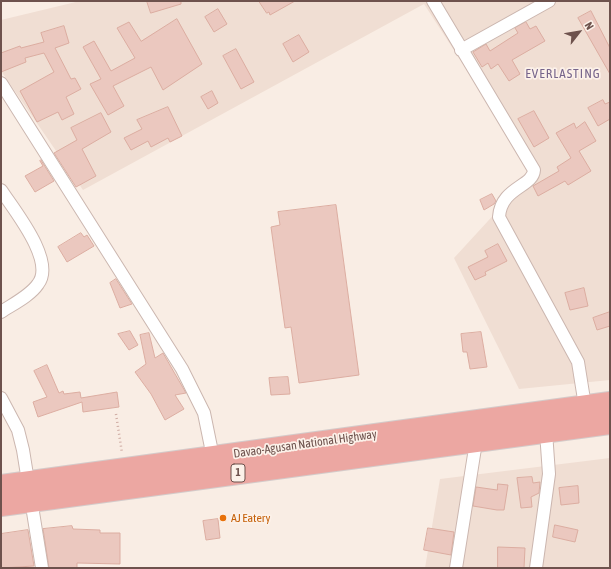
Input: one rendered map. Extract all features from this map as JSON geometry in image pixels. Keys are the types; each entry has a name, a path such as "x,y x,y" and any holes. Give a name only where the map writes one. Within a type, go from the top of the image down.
{"highway":[{"name":"Davao-Agusan National Highway","path":"1,505 30,492 124,469 213,457 270,459 476,442 546,432 587,416 610,403"},
{"name":"Davao-Agusan National Highway","path":"1,486 30,492 587,416 610,423"}],"street":[{"path":"433,1 534,170 534,175 531,179 515,188 506,197 500,207 499,217 578,362 587,416"},
{"path":"461,50 549,1"},
{"path":"1,83 182,369 204,413 213,457"},
{"path":"1,190 41,255 43,269 39,283 1,312"},
{"path":"1,398 18,430 42,568"},
{"path":"536,568 549,474 546,432"},
{"path":"456,568 476,442"}],"path":[{"path":"116,414 124,469"}],"shaded area":[{"path":"80,1 610,1 610,380 519,389 454,258 533,172 424,4 83,190 1,71 1,20"},
{"path":"610,458 610,568 425,568 440,479"}],"building":[{"path":"147,1 181,1 181,4 151,13"},
{"path":"259,1 295,1 270,15"},
{"path":"218,9 227,24 214,32 205,17"},
{"path":"591,11 610,48 610,74 578,18"},
{"path":"177,19 202,64 163,90 151,67 113,86 124,106 108,115 90,84 101,79 83,47 94,41 111,71 135,58 117,28 129,22 141,41"},
{"path":"526,22 530,29 536,26 545,41 512,60 520,74 509,81 498,64 491,69 488,63 482,67 473,52 486,44 490,51 518,33 515,28"},
{"path":"64,26 69,43 55,48 71,79 75,78 81,89 66,97 74,114 62,120 58,112 37,122 20,91 54,72 44,53 25,58 26,62 1,72 1,53 20,46 21,48 44,42 41,33"},
{"path":"299,35 309,52 293,62 283,44"},
{"path":"236,49 254,82 241,89 223,56"},
{"path":"212,91 218,103 208,109 201,97"},
{"path":"603,100 605,104 610,102 610,119 598,126 588,108"},
{"path":"168,107 182,136 170,142 168,138 151,147 148,141 131,150 124,138 142,129 137,120"},
{"path":"534,111 549,138 534,147 518,119"},
{"path":"101,113 111,132 82,149 96,176 76,187 54,153 77,140 71,128"},
{"path":"585,122 596,141 579,151 591,171 568,185 565,181 538,196 533,186 559,171 557,167 571,158 556,133 574,123 576,128"},
{"path":"41,160 54,181 35,192 25,176 43,166 40,161"},
{"path":"492,194 496,201 484,210 480,200"},
{"path":"336,205 359,375 299,383 291,327 285,328 271,227 280,225 278,212"},
{"path":"81,233 84,237 87,235 94,246 67,262 58,247"},
{"path":"498,244 507,261 485,272 486,275 475,280 468,267 488,257 485,251"},
{"path":"116,279 132,304 120,308 110,283"},
{"path":"584,288 588,306 570,310 565,293"},
{"path":"610,312 610,326 597,330 593,318"},
{"path":"130,331 138,345 129,350 118,334"},
{"path":"481,332 487,367 470,369 467,352 463,352 461,334"},
{"path":"149,333 155,358 163,353 186,393 175,395 184,409 165,420 151,394 135,372 146,364 140,335"},
{"path":"47,365 59,393 63,391 64,394 80,392 81,398 117,392 119,407 83,412 82,402 38,417 33,402 47,397 34,371"},
{"path":"288,377 290,394 271,395 269,378"},
{"path":"532,477 533,483 540,482 539,493 531,497 532,507 521,508 517,478"},
{"path":"498,484 508,485 504,510 473,506 476,487 497,490"},
{"path":"578,486 579,503 561,505 559,488"},
{"path":"218,519 220,538 206,540 203,521"},
{"path":"555,525 578,530 575,542 553,537"},
{"path":"72,526 73,529 100,530 100,533 120,533 120,564 77,563 77,568 49,568 43,529"},
{"path":"428,528 454,532 451,555 424,550"},
{"path":"28,530 34,566 1,568 1,534"},
{"path":"498,547 525,548 524,568 498,568"}],"place":[{"name":"AJ Eatery","path":"223,518"}],"district":[{"name":"EVERLASTING","path":"563,74"}]}
